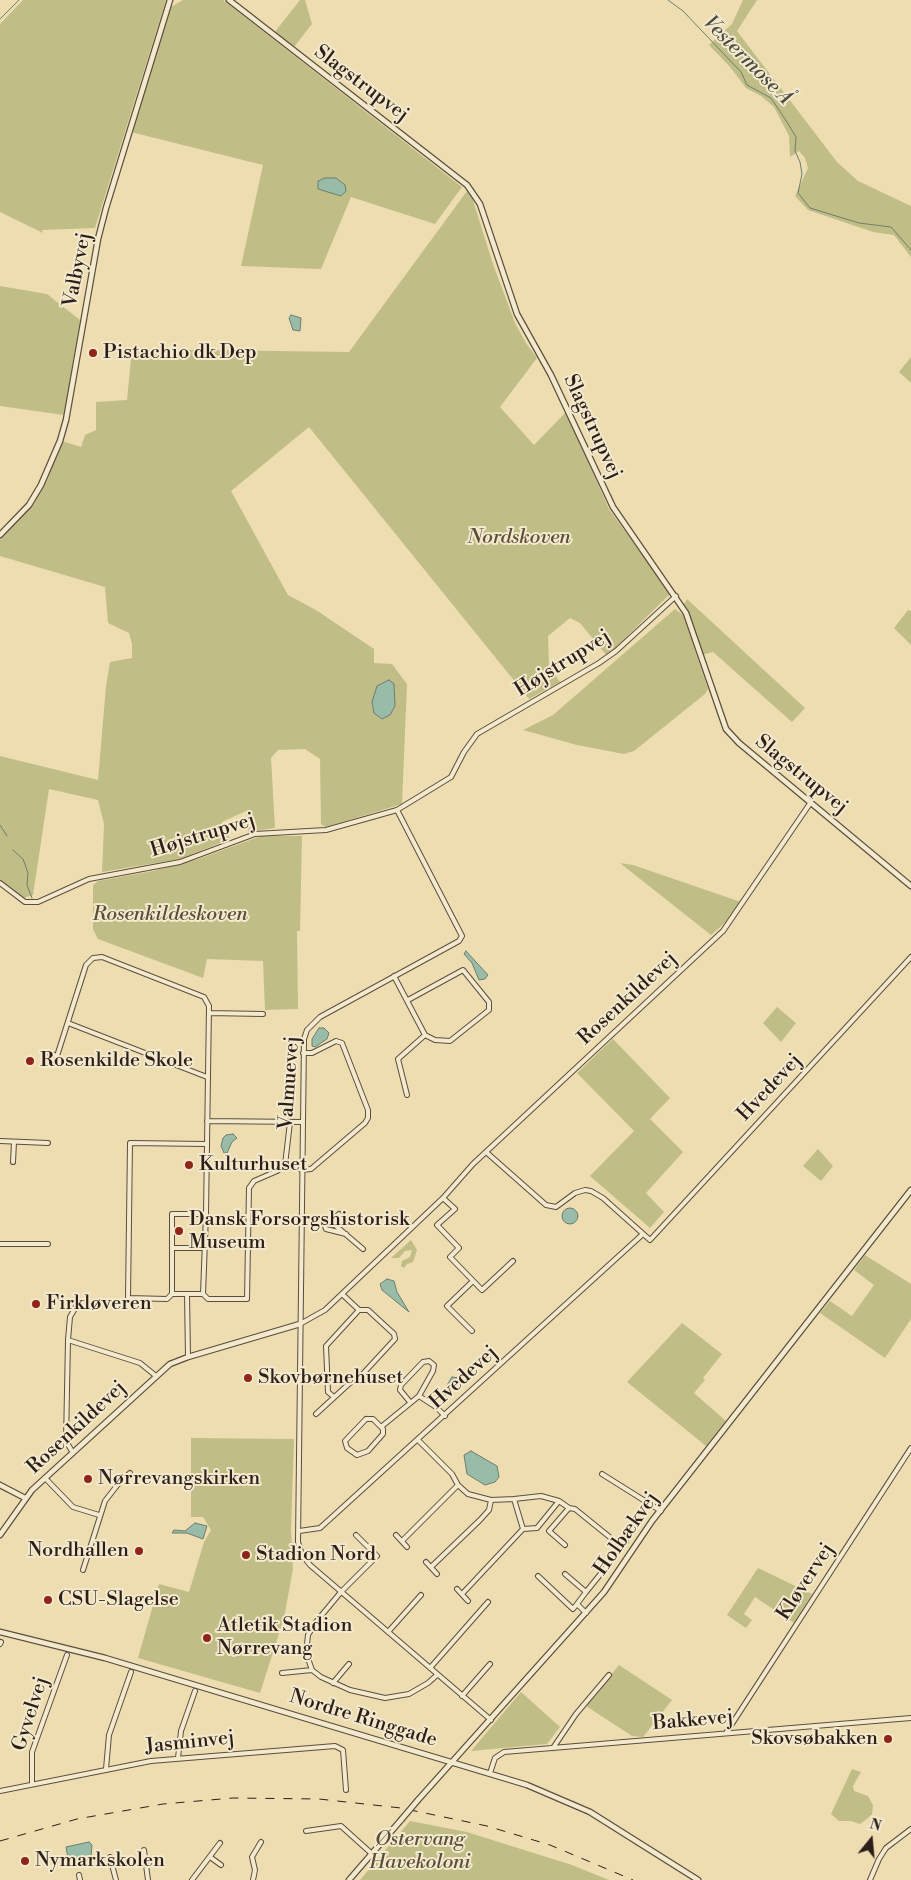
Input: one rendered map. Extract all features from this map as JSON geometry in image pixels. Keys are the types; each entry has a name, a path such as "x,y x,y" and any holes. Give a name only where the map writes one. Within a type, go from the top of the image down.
{"street":[{"name":"Valbyvej","path":"0,535 29,504 41,485 60,441 106,208 170,0"},
{"name":"Slagstrupvej","path":"229,0 457,176 475,195 517,314 555,382 613,507 676,596 686,614 726,729 739,744 911,886"},
{"name":"Højstrupvej","path":"0,883 25,902 38,902 89,879 180,862 255,834 326,830 397,810 451,777 464,752 478,734 599,663 622,645 676,596"},
{"name":"Rosenkildevej","path":"0,1535 25,1498 170,1364 300,1324 319,1315 443,1198 486,1152 723,930 811,802"},
{"name":"Valmuevej","path":"397,810 462,936 459,941 312,1023 304,1040 301,1170 299,1549 305,1560 491,1720"},
{"path":"49,1053 57,1056 86,965 89,961 98,957 202,994 207,1000 206,1214 203,1294"},
{"name":"Hvedevej","path":"299,1531 320,1528 643,1234 650,1240 911,957"},
{"path":"394,976 425,1035 435,1040 450,1041 488,1010 490,1002 463,970 408,1000"},
{"path":"208,1013 263,1014"},
{"path":"68,1023 207,1077"},
{"path":"407,1095 398,1059 425,1035"},
{"path":"301,1170 311,1169 365,1123 368,1118 368,1110 342,1043 336,1041 312,1053 303,1053"},
{"path":"206,1121 302,1122"},
{"path":"206,1144 130,1143 128,1298 166,1299 172,1294 203,1294 208,1299 247,1300 249,1188 254,1181 277,1171 285,1165 290,1122"},
{"path":"0,1141 48,1143"},
{"path":"13,1162 14,1142"},
{"path":"486,1152 546,1205 556,1207 575,1192 591,1191 603,1198 643,1234"},
{"name":"Holbækvej","path":"349,1880 371,1852 491,1720 613,1581 661,1511 911,1190"},
{"path":"443,1198 454,1209 437,1225 459,1248 450,1257 482,1290 513,1261"},
{"path":"172,1294 172,1214 206,1214"},
{"path":"339,1214 325,1226 326,1229 348,1234"},
{"path":"330,1221 348,1234 363,1249"},
{"path":"0,1244 48,1244"},
{"path":"172,1248 204,1248"},
{"path":"472,1331 447,1306 473,1281"},
{"path":"187,1294 188,1357"},
{"path":"316,1414 352,1381 359,1378 395,1342 394,1334 368,1310 359,1310 342,1294"},
{"path":"72,1453 66,1441 68,1340 70,1318 77,1305"},
{"path":"334,1398 328,1392 326,1346 359,1310"},
{"path":"68,1340 140,1363 156,1376"},
{"path":"381,1427 419,1396 433,1371 434,1365 429,1361 423,1362 400,1385 400,1390 410,1402"},
{"path":"419,1396 445,1416"},
{"path":"373,1419 381,1427 383,1431 381,1438 364,1454 355,1454 346,1445 347,1438 366,1420 373,1419"},
{"path":"418,1440 452,1474 458,1485 472,1496 491,1500 541,1496 559,1502 569,1508 575,1508 622,1547"},
{"name":"Kløvervej","path":"726,1733 911,1448"},
{"path":"83,1570 99,1515 111,1492 130,1473"},
{"path":"602,1474 661,1511"},
{"path":"45,1478 73,1506 99,1515"},
{"path":"0,1485 25,1498"},
{"path":"402,1541 458,1485"},
{"path":"514,1499 523,1529"},
{"path":"431,1567 489,1510 491,1500"},
{"path":"462,1594 523,1529 537,1528 559,1502"},
{"path":"565,1545 548,1531 569,1508"},
{"path":"312,1670 306,1653 308,1635 316,1622 341,1592 378,1557 356,1535"},
{"path":"396,1535 407,1547"},
{"path":"617,1552 626,1542"},
{"path":"426,1562 437,1574"},
{"path":"538,1576 573,1608 607,1566"},
{"path":"565,1574 586,1592"},
{"path":"457,1589 468,1601"},
{"path":"388,1632 421,1594"},
{"path":"430,1668 488,1602"},
{"path":"576,1604 586,1613"},
{"name":"Nordre Ringgade","path":"0,1632 105,1658 490,1772 542,1790 572,1803 698,1880"},
{"name":"Gyvelvej","path":"32,1783 30,1764 34,1744 67,1655"},
{"path":"333,1683 349,1664"},
{"path":"462,1696 490,1664"},
{"path":"282,1673 312,1670 333,1683 368,1695 397,1697 419,1689 437,1675"},
{"path":"106,1769 109,1735 131,1672"},
{"path":"553,1748 576,1714 609,1675"},
{"path":"178,1758 181,1731 195,1690"},
{"name":"Bakkevej","path":"490,1772 495,1758 504,1752 911,1718"},
{"name":"Jasminvej","path":"0,1791 106,1769 178,1758 336,1746 343,1750 346,1790"},
{"path":"306,1831 340,1826 371,1852"},
{"path":"870,1880 886,1848 911,1829"},
{"path":"192,1880 220,1842"},
{"path":"253,1880 255,1875 252,1857 261,1842"},
{"path":"144,1850 148,1880"},
{"path":"110,1857 116,1880"},
{"path":"210,1857 221,1866"}],"green space":[{"path":"23,0 166,0 95,228 42,230 43,233 0,212 0,24"},
{"path":"183,0 223,0 462,187 435,224 351,197 321,269 241,266 263,165 131,132 171,7"},
{"path":"300,0 305,0 312,24 294,47 274,33"},
{"path":"743,0 757,0 737,31 837,162 858,181 911,206 911,257 894,235 873,232 808,210 795,196 808,168 805,158 799,151 790,157 789,136 774,107 761,96 746,88 730,67 709,45 732,24"},
{"name":"Nordskoven","path":"467,191 472,197 493,264 515,323 537,358 500,407 534,445 566,412 609,509 670,594 607,656 580,623 570,618 548,636 549,666 560,682 529,699 309,427 231,491 288,595 316,610 374,649 374,663 392,664 407,684 402,804 326,827 321,824 320,759 305,749 278,750 271,758 275,828 248,832 246,811 222,822 230,839 180,859 102,872 104,824 98,800 49,789 33,895 23,898 0,880 0,756 98,780 106,686 110,662 132,658 132,644 129,633 108,623 105,587 0,556 0,540 33,505 47,481 62,441 81,447 85,435 96,430 96,402 127,400 132,349 349,352"},
{"path":"0,286 47,294 80,320 64,415 0,406"},
{"path":"911,357 911,383 899,372"},
{"path":"687,599 805,708 792,722 713,652 702,655 684,604"},
{"path":"675,609 683,615 708,689 705,694 634,751 624,754 577,745 523,730 553,715"},
{"path":"908,610 911,611 911,645 894,628"},
{"name":"Rosenkildeskoven","path":"261,836 302,836 300,931 297,931 298,1009 265,1010 263,961 207,959 203,978 98,939 93,929 93,885 98,881 153,871 198,859"},
{"path":"620,863 633,865 741,902 727,921 711,935"},
{"path":"777,1007 796,1023 781,1042 763,1023"},
{"path":"613,1039 670,1098 650,1119 683,1152 646,1193 664,1212 650,1228 590,1176 634,1131 577,1073"},
{"path":"818,1149 833,1166 821,1181 803,1166"},
{"path":"411,1240 417,1250 413,1262 407,1264 404,1268 401,1266 402,1261 410,1257 412,1250 405,1251 399,1258 391,1258"},
{"path":"865,1255 911,1284 911,1319 885,1358 820,1313 830,1301 852,1316 874,1285 854,1270"},
{"path":"682,1323 722,1354 694,1393 726,1421 706,1446 627,1382"},
{"name":"Stadion Nord","path":"191,1438 294,1439 291,1529 293,1569 284,1618 260,1693 138,1658 159,1584 189,1592 204,1542 211,1530 203,1517 191,1517"},
{"path":"758,1568 812,1594 794,1623 755,1597 744,1614 752,1620 746,1628 727,1615"},
{"path":"619,1665 672,1700 643,1737 632,1736 586,1706"},
{"path":"521,1692 560,1727 547,1744 471,1751"},
{"path":"852,1769 861,1772 853,1786 854,1791 868,1796 873,1805 872,1815 860,1824 851,1821 839,1821 831,1814"},
{"name":"Østervang Havekoloni","path":"410,1821 467,1832 572,1865 609,1880 360,1880"}],"shaded area":[{"path":"325,178 336,178 345,185 346,191 341,196 318,189 318,181"},
{"path":"291,315 301,318 300,331 293,330 289,318"},
{"path":"389,680 394,684 395,706 390,715 382,719 374,713 372,702 377,686"},
{"path":"466,951 488,975 485,979 479,980 472,963 464,954"},
{"path":"319,1028 324,1028 329,1033 327,1039 315,1047 312,1046 312,1039"},
{"path":"233,1134 237,1138 232,1142 227,1153 224,1153 221,1146 223,1138 226,1135"},
{"path":"570,1208 578,1216 570,1224 562,1216"},
{"path":"387,1279 394,1281 397,1292 409,1312 382,1290 380,1284"},
{"path":"452,1377 459,1378 460,1383 444,1396 443,1392"},
{"path":"471,1451 497,1466 499,1477 495,1482 485,1485 467,1474 464,1455"},
{"path":"195,1523 207,1526 203,1539 187,1533 172,1533 174,1530 185,1531"},
{"path":"89,1842 92,1845 91,1856 85,1863 69,1864 66,1847"}],"waterway":[{"path":"0,19 19,0"},
{"name":"Vestermose Å","path":"668,0 683,11 741,72 747,85 771,98 796,137 795,151 800,162 802,174 798,193 810,208 859,223 891,227 911,250"},
{"path":"0,825 7,836"},
{"path":"13,850 23,859 28,873 27,885 32,898"}],"railway":[{"path":"0,1841 77,1819 163,1804 233,1798 319,1799 401,1808 487,1826 550,1845 633,1880"}],"place":[{"name":"Pistachio dk Dep","path":"93,353"},
{"name":"Rosenkilde Skole","path":"30,1061"},
{"name":"Kulturhuset","path":"189,1165"},
{"name":"Dansk Forsorgshistorisk Museum","path":"179,1231"},
{"name":"Firkløveren","path":"36,1304"},
{"name":"Skovbørnehuset","path":"248,1378"},
{"name":"Nørrevangskirken","path":"88,1479"},
{"name":"Nordhallen","path":"139,1551"},
{"name":"Stadion Nord","path":"246,1555"},
{"name":"CSU-Slagelse","path":"48,1600"},
{"name":"Atletik Stadion Nørrevang","path":"207,1638"},
{"name":"Skovsøbakken","path":"888,1739"},
{"name":"Nymarkskolen","path":"25,1861"}]}
